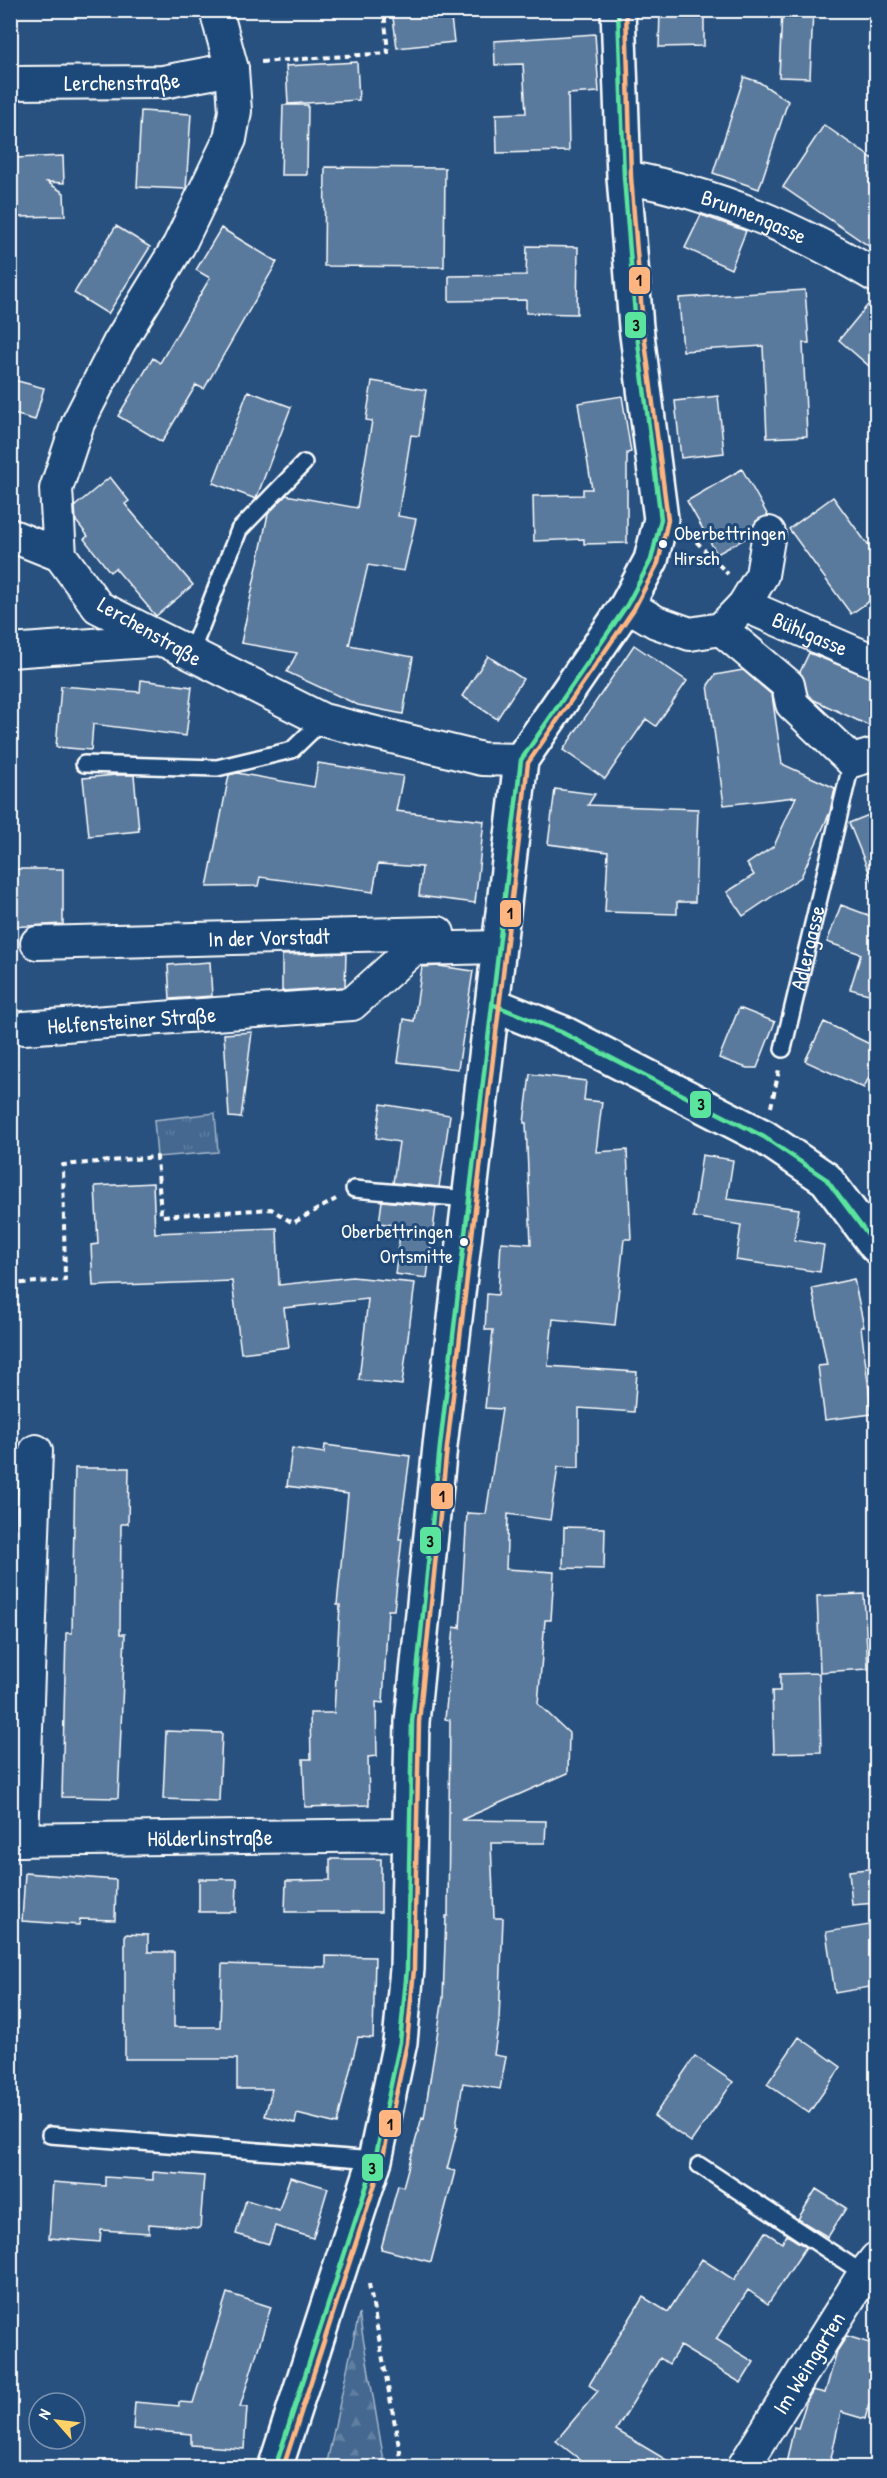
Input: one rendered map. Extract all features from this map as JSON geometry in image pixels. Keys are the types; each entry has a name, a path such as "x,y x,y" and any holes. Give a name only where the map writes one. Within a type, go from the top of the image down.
{"street":[{"path":"10,535 60,555 56,489 78,423 119,343 179,245 230,140 235,111 231,67 216,10"},
{"path":"275,2468 375,2160 400,2042 407,1969 412,1722 469,1199 494,1005 521,760 627,605 651,560 661,519 636,327 624,177 617,10"},
{"name":"Lerchenstraße","path":"10,83 163,82 231,67"},
{"name":"Brunnengasse","path":"624,177 672,186 745,209 812,239 876,276"},
{"name":"Bühlgasse","path":"721,629 746,600 762,574 769,533"},
{"name":"Lerchenstraße","path":"60,555 98,607 323,720 482,759 521,760"},
{"name":"Bühlgasse","path":"746,600 876,662"},
{"path":"627,605 656,622 690,634 721,629"},
{"name":"Adlergasse","path":"721,629 788,685 792,704 864,758"},
{"path":"10,651 161,640"},
{"name":"In der Vorstadt","path":"37,943 500,939"},
{"name":"Helfensteiner Straße","path":"24,1028 352,1004 413,949 500,939"},
{"path":"494,1005 561,1032 764,1137 826,1179 876,1246"},
{"path":"16,1840 36,1451"},
{"name":"Hölderlinstraße","path":"16,1840 410,1835"},
{"name":"Im Weingarten","path":"743,2468 870,2267"}],"lane":[{"path":"190,655 239,530 304,463"},
{"path":"84,764 217,768 292,750 323,720"},
{"name":"Adlergasse","path":"783,1049 864,758"},
{"path":"354,1189 469,1199"},
{"path":"50,2135 375,2160"},
{"path":"699,2165 870,2267"}],"path":[{"path":"231,67 388,53 384,10"},
{"path":"659,505 746,600"},
{"path":"764,1137 783,1049"},
{"path":"10,1284 65,1280 63,1165 158,1157 161,1216 271,1209 293,1223 354,1189"},
{"path":"343,2261 365,2271 403,2468"}],"green space":[{"path":"215,1113 218,1152 157,1157 154,1120"},
{"path":"359,2314 385,2467 326,2467"}],"building":[{"path":"392,10 450,10 454,42 397,48"},
{"path":"660,10 704,10 704,46 659,47"},
{"path":"782,10 813,10 810,78 779,77"},
{"path":"595,34 599,92 568,94 569,151 497,153 496,114 526,113 523,64 495,65 494,41"},
{"path":"357,62 359,100 288,104 286,66"},
{"path":"744,77 759,82 788,101 759,189 713,173"},
{"path":"283,105 308,105 307,175 281,175"},
{"path":"141,111 191,114 186,189 137,187"},
{"path":"824,125 876,161 876,251 783,187"},
{"path":"63,156 64,183 47,182 64,193 65,216 18,217 16,158"},
{"path":"325,167 445,168 444,267 324,266"},
{"path":"701,215 746,231 731,269 685,248"},
{"path":"116,226 150,247 108,314 74,293"},
{"path":"221,228 277,262 204,389 196,385 162,442 118,416 153,358 160,363 210,278 196,270"},
{"path":"527,246 578,247 577,314 526,313 526,300 449,301 449,276 526,275"},
{"path":"805,290 809,343 803,343 807,436 767,438 763,346 683,351 679,298"},
{"path":"876,295 876,372 839,340"},
{"path":"10,379 44,388 35,420 10,413"},
{"path":"372,381 426,390 419,436 411,435 398,516 416,519 404,571 368,565 349,645 413,657 403,714 358,705 287,672 297,653 241,643 268,514 286,495 357,508 372,421 366,420"},
{"path":"248,391 291,407 256,499 213,483"},
{"path":"622,396 631,452 627,453 627,543 584,544 584,539 534,541 533,496 583,495 583,489 592,489 578,403"},
{"path":"718,396 724,453 681,458 675,401"},
{"path":"742,469 768,516 756,521 750,536 717,554 687,501"},
{"path":"110,477 129,501 125,504 193,585 156,616 115,568 110,572 84,539 88,536 76,521 75,506"},
{"path":"833,497 876,556 876,596 851,614 789,529"},
{"path":"634,645 687,681 656,726 646,719 605,779 563,750"},
{"path":"809,653 876,680 876,729 808,695 800,672"},
{"path":"488,656 523,679 497,719 462,696"},
{"path":"743,670 772,695 782,764 835,788 830,812 801,877 743,916 727,892 754,875 747,864 774,846 796,797 724,805 708,685 715,675"},
{"path":"141,680 192,687 186,736 93,724 91,750 56,747 61,686 140,692"},
{"path":"318,763 403,776 396,811 484,821 475,903 419,896 422,867 378,864 373,892 260,877 258,886 207,887 229,775 237,773 314,787"},
{"path":"134,775 139,831 89,836 83,778"},
{"path":"555,789 595,794 588,805 698,809 695,902 677,902 677,914 605,912 608,852 548,844"},
{"path":"876,812 876,889 849,823"},
{"path":"10,869 63,869 63,924 10,927"},
{"path":"841,905 876,918 876,996 850,989 861,954 827,942"},
{"path":"346,953 345,987 282,991 282,955"},
{"path":"210,962 212,996 170,999 168,965"},
{"path":"439,966 473,971 458,1069 398,1062 404,1019 414,1021 422,967"},
{"path":"739,1008 775,1022 757,1068 747,1068 719,1058"},
{"path":"824,1022 876,1047 876,1061 864,1088 805,1061"},
{"path":"252,1032 241,1118 229,1117 224,1034"},
{"path":"530,1074 586,1081 584,1100 602,1102 596,1152 627,1150 631,1239 624,1239 615,1325 553,1319 548,1366 637,1372 634,1412 579,1408 579,1468 558,1467 550,1520 508,1514 506,1569 554,1572 551,1620 545,1620 538,1704 569,1733 568,1773 461,1820 546,1821 545,1843 491,1843 494,1918 503,1918 499,2021 494,2055 506,2057 500,2089 463,2083 456,2126 458,2127 447,2169 455,2171 431,2262 381,2249 398,2185 403,2187 422,2117 424,2118 443,1998 446,1916 448,1916 450,1720 445,1719 454,1627 460,1628 467,1513 486,1514 502,1409 485,1408 493,1330 485,1330 487,1294 498,1295 501,1242 531,1244 526,1123 524,1123"},
{"path":"381,1104 450,1115 439,1187 393,1183 399,1142 376,1138"},
{"path":"702,1155 733,1160 727,1199 799,1209 794,1240 824,1245 820,1272 736,1260 741,1225 693,1217"},
{"path":"153,1183 155,1233 277,1228 279,1285 352,1277 415,1283 402,1385 359,1380 368,1299 284,1308 289,1347 241,1353 232,1281 93,1286 91,1245 98,1244 95,1186"},
{"path":"382,1201 436,1206 427,1278 395,1274 401,1226 379,1223"},
{"path":"854,1279 864,1327 861,1327 872,1414 825,1420 818,1366 827,1365 812,1288"},
{"path":"325,1445 410,1456 399,1539 402,1539 394,1610 388,1610 383,1703 376,1702 377,1756 368,1757 369,1805 305,1807 303,1759 311,1759 310,1713 334,1713 340,1605 337,1605 348,1494 287,1486 292,1448 324,1453"},
{"path":"75,1468 129,1468 128,1524 121,1524 120,1634 125,1634 118,1798 62,1797 66,1633 72,1633"},
{"path":"564,1527 605,1528 604,1569 563,1568"},
{"path":"864,1594 868,1669 820,1672 817,1596"},
{"path":"819,1673 821,1752 774,1753 772,1691 780,1691 780,1674"},
{"path":"166,1731 222,1733 219,1801 163,1799"},
{"path":"330,1859 381,1859 381,1912 285,1912 286,1881 330,1880"},
{"path":"876,1868 876,1903 852,1905 849,1871"},
{"path":"25,1873 116,1880 115,1920 80,1919 79,1925 22,1921"},
{"path":"199,1879 237,1879 236,1912 199,1912"},
{"path":"869,1925 876,1986 835,1993 826,1932"},
{"path":"125,1934 148,1935 148,1952 174,1952 174,2027 220,2027 222,1964 326,1967 326,1956 375,1957 373,2038 358,2037 337,2124 297,2114 295,2123 265,2116 272,2089 237,2089 237,2059 125,2059"},
{"path":"799,2037 841,2067 809,2113 767,2084"},
{"path":"695,2056 733,2082 691,2142 654,2116"},
{"path":"153,2172 204,2176 200,2228 149,2224 149,2233 101,2230 100,2242 49,2238 53,2182 105,2186 105,2177 153,2180"},
{"path":"290,2177 328,2188 313,2238 275,2226 269,2244 236,2234 246,2200 279,2210"},
{"path":"816,2189 846,2208 828,2237 798,2219"},
{"path":"765,2232 782,2243 787,2235 806,2247 768,2304 748,2290 716,2339 754,2362 741,2383 680,2346 669,2364 660,2358 616,2430 680,2468 591,2468 556,2441 598,2391 589,2385 643,2297 668,2312 702,2259 734,2280"},
{"path":"227,2293 271,2307 240,2407 247,2407 244,2449 191,2445 191,2434 133,2429 135,2402 179,2406 179,2402 193,2403"},
{"path":"847,2336 876,2345 876,2407 869,2405 865,2419 841,2412 829,2468 785,2468 794,2427 798,2428 807,2400 813,2390 825,2393 837,2351"}],"transit line":[{"name":"3","path":"275,2468 375,2160 400,2042 407,1969 412,1722 440,1446 521,760 627,605 651,560 661,519 636,327 624,177 618,10"},
{"name":"1","path":"283,2468 382,2162 407,2043 414,1969 419,1722 447,1447 528,763 634,609 658,563 668,520 643,326 631,177 626,10"},
{"name":"3","path":"494,1005 561,1032 764,1137 826,1179 876,1246"}],"place":[{"name":"Oberbettringen Hirsch","path":"663,544"},
{"name":"Oberbettringen Ortsmitte","path":"464,1242"}]}
